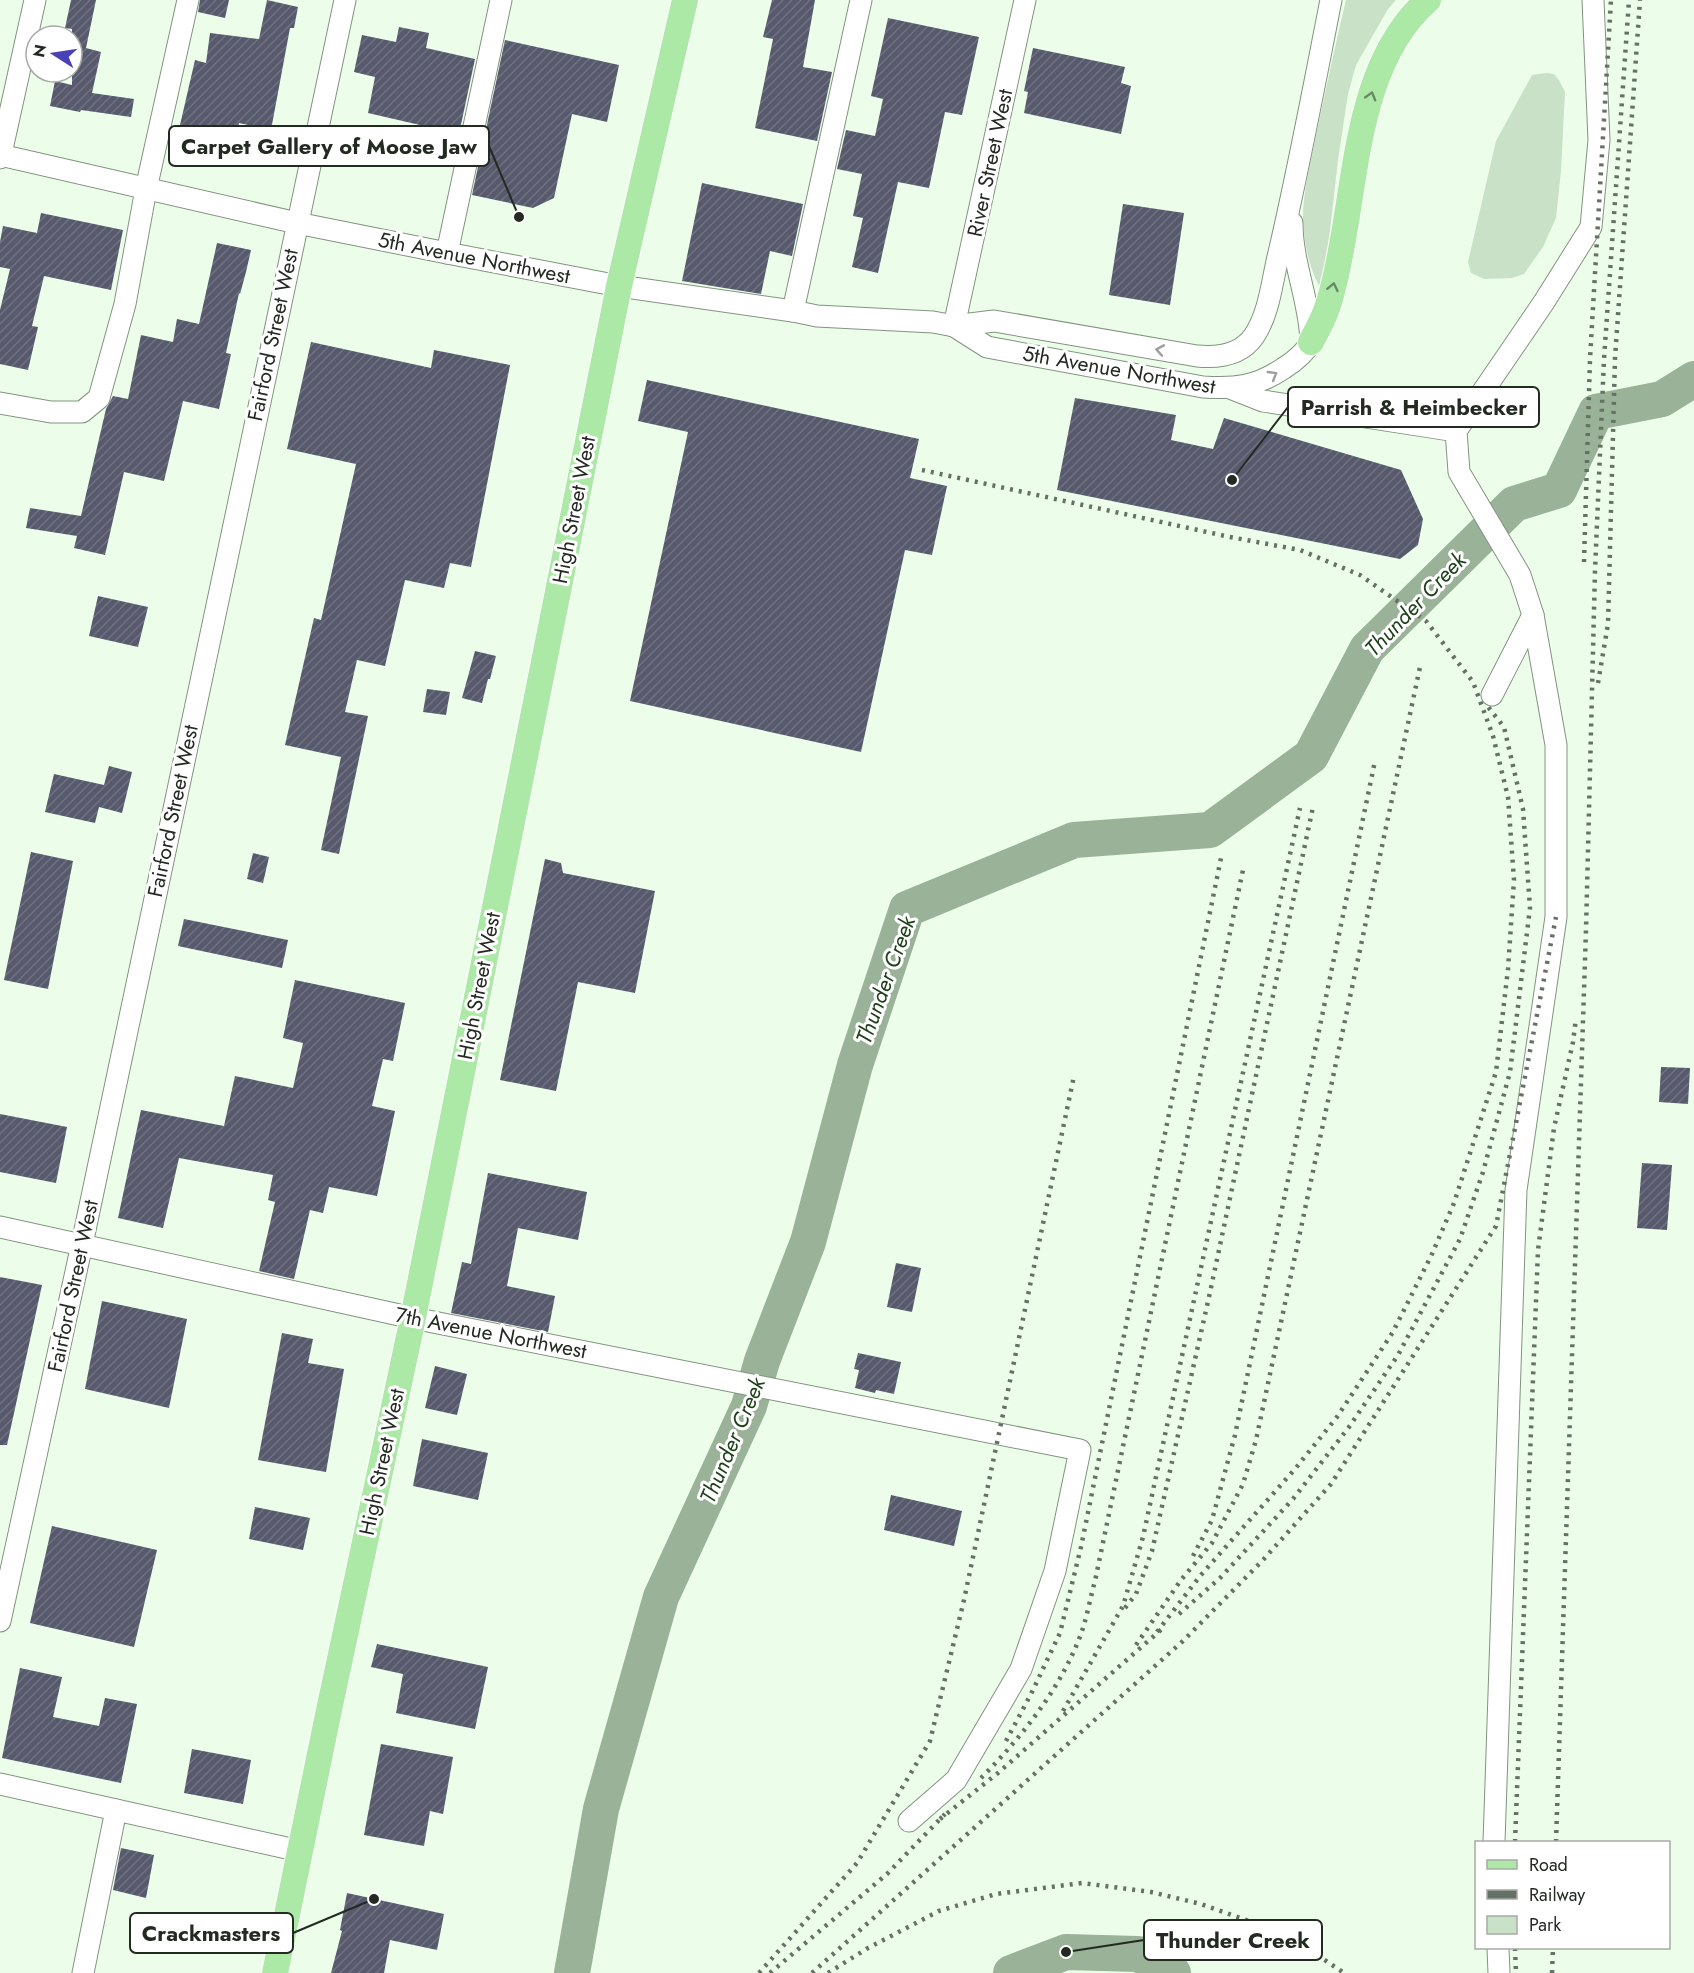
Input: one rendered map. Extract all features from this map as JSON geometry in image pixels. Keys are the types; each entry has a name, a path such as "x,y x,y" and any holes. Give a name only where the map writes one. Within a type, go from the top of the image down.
{"main road":[{"name":"High Street West","path":"275,1973 413,1318 619,286 685,0"},
{"path":"1311,342 1332,294 1363,129 1375,80 1398,38 1428,0"}],"street":[{"path":"0,156 35,0"},
{"path":"0,403 51,412 82,412 99,398 125,304 146,189 188,0"},
{"name":"Fairford Street West","path":"0,1621 345,0"},
{"path":"447,253 501,0"},
{"path":"793,310 861,0"},
{"name":"River Street West","path":"954,326 1025,0"},
{"path":"1311,342 1310,321 1293,245 1292,198 1331,0"},
{"path":"1494,1841 1516,1190 1556,917 1556,745 1533,615 1520,575 1459,472 1455,431 1544,302 1592,227 1599,140 1593,0"},
{"name":"5th Avenue Northwest","path":"0,156 297,223 619,286 793,310 817,316 933,322 954,326 994,321 1197,356 1218,357 1239,350 1254,337 1260,325 1292,198"},
{"name":"5th Avenue Northwest","path":"954,326 987,347 1203,387 1229,388 1252,385 1273,376 1302,354 1311,342"},
{"path":"1229,388 1263,401 1455,431"},
{"path":"1492,695 1533,615"},
{"name":"7th Avenue Northwest","path":"0,1227 413,1318 1080,1450 1055,1571 1021,1668 956,1780 909,1821"},
{"path":"0,1784 300,1851"},
{"path":"83,1973 116,1810"},
{"path":"1498,1949 1499,1973"}],"green space":[{"path":"1346,0 1396,0 1388,9 1356,65 1348,94 1323,293 1308,257 1303,208 1316,135"},
{"path":"1554,74 1565,92 1556,218 1543,247 1524,274 1512,278 1484,279 1471,273 1468,262 1496,141 1532,75"}],"building":[{"path":"71,0 96,0 86,48 101,52 92,93 134,99 131,117 81,110 80,112 50,106 54,84 84,84 84,24 66,24"},
{"path":"200,0 229,0 225,18 198,12"},
{"path":"267,0 298,7 294,28 290,28 271,130 239,123 233,151 177,138 195,60 206,63 210,33 259,39"},
{"path":"772,0 815,0 803,67 832,72 817,141 755,128 773,39 763,37"},
{"path":"888,18 979,37 962,115 945,112 929,188 898,182 878,273 852,267 863,218 853,216 862,174 837,169 846,130 875,136 883,99 871,96"},
{"path":"399,27 429,33 426,48 475,59 459,134 368,113 375,77 354,72 362,35 396,42"},
{"path":"505,40 619,65 607,122 572,114 554,198 533,208 472,195"},
{"path":"1033,48 1125,67 1121,83 1131,86 1121,134 1024,113 1028,92 1024,91"},
{"path":"702,183 803,204 792,256 770,251 761,294 682,281"},
{"path":"1123,204 1184,213 1170,305 1109,295"},
{"path":"41,213 123,230 111,290 44,276 32,326 38,327 28,370 0,364 0,310 10,269 0,267 0,242 3,226 37,233"},
{"path":"217,243 251,250 226,353 231,354 219,409 183,401 164,481 124,472 105,555 74,548 77,536 26,528 30,508 81,516 106,409 113,396 128,399 141,335 173,342 177,319 199,324"},
{"path":"311,342 431,368 434,350 510,365 471,567 450,563 444,588 405,580 385,666 357,660 345,712 368,716 339,854 321,850 341,757 285,745 314,618 321,620 356,464 287,449"},
{"path":"647,380 919,439 910,478 947,486 932,555 905,550 861,752 630,701 688,432 638,421"},
{"path":"1075,398 1176,415 1171,440 1213,449 1224,418 1401,470 1423,519 1418,545 1400,559 1057,490"},
{"path":"98,596 148,607 138,647 89,636"},
{"path":"475,651 496,656 482,703 462,698"},
{"path":"427,689 450,692 446,715 423,712"},
{"path":"109,766 132,772 122,813 99,807 95,823 45,812 54,774 104,785"},
{"path":"31,852 73,861 48,989 4,980"},
{"path":"253,853 269,857 263,883 247,879"},
{"path":"545,859 561,863 563,873 655,891 635,993 578,982 556,1091 500,1080"},
{"path":"184,919 288,940 282,968 178,946"},
{"path":"295,980 405,1003 393,1061 383,1059 372,1106 395,1111 377,1196 329,1187 323,1213 310,1210 294,1279 259,1271 275,1202 268,1200 273,1175 179,1158 163,1228 118,1218 141,1110 224,1126 235,1076 293,1088 303,1043 283,1038"},
{"path":"1661,1067 1690,1068 1688,1104 1659,1102"},
{"path":"0,1114 67,1127 56,1183 0,1172"},
{"path":"1642,1163 1672,1165 1667,1230 1637,1228"},
{"path":"488,1173 587,1192 578,1240 518,1228 507,1286 555,1296 548,1332 451,1313 462,1262 471,1264"},
{"path":"896,1263 921,1268 912,1312 887,1307"},
{"path":"0,1277 42,1285 7,1445 0,1445"},
{"path":"102,1301 187,1319 169,1408 85,1389"},
{"path":"282,1333 313,1339 308,1363 344,1369 326,1472 258,1460"},
{"path":"858,1353 901,1362 894,1394 876,1390 875,1393 855,1388 859,1370 854,1369"},
{"path":"435,1366 467,1374 457,1415 425,1408"},
{"path":"422,1439 488,1453 478,1500 413,1486"},
{"path":"891,1495 962,1511 954,1546 884,1530"},
{"path":"255,1507 310,1518 303,1550 249,1539"},
{"path":"52,1526 157,1550 134,1647 30,1623"},
{"path":"377,1644 488,1667 475,1729 396,1713 403,1674 371,1667"},
{"path":"20,1668 62,1677 53,1717 99,1726 105,1698 137,1704 121,1783 2,1758"},
{"path":"381,1744 453,1757 443,1814 430,1811 424,1846 364,1835"},
{"path":"192,1749 251,1760 243,1804 184,1793"},
{"path":"121,1848 154,1855 146,1898 113,1890"},
{"path":"347,1893 444,1914 437,1950 390,1940 384,1973 331,1973 342,1931 340,1930"}],"waterway":[{"name":"Thunder Creek","path":"572,1973 601,1809 661,1597 749,1406 762,1361 808,1242 855,1065 907,909 1074,840 1210,830 1311,756 1367,649 1514,504 1559,490 1596,412 1662,399 1694,379"},
{"name":"Thunder Creek","path":"1011,1973 1066,1952 1138,1954 1173,1973"}],"railway":[{"path":"1584,562 1590,359 1611,0"},
{"path":"1556,1841 1586,930 1595,571 1604,359 1629,0"},
{"path":"1598,683 1608,624 1615,358 1640,0"},
{"path":"922,470 1300,550 1360,575 1426,621 1473,682 1493,736 1508,797 1514,880 1508,969 1496,1072 1454,1203 1432,1254 1393,1332 1337,1417 1295,1469 1200,1576 1157,1632"},
{"path":"1136,1645 1181,1580 1212,1543 1243,1484 1256,1440 1420,667"},
{"path":"1179,1614 1220,1578 1293,1499 1349,1427 1398,1355 1460,1239 1483,1172 1510,1072 1530,908 1523,809 1504,727 1485,703"},
{"path":"1193,1556 1212,1520 1235,1435 1375,761"},
{"path":"1125,1608 1136,1594 1152,1551 1209,1297 1313,807"},
{"path":"1063,1711 1123,1606 1143,1537 1300,808"},
{"path":"1006,1741 1060,1633 1081,1547 1221,858"},
{"path":"981,1778 1011,1746 1051,1693 1073,1654 1085,1621 1244,865"},
{"path":"812,1973 1183,1641 1263,1560 1331,1484 1496,1226 1556,917"},
{"path":"1515,1841 1538,1250 1554,1128 1576,1018"},
{"path":"759,1973 857,1863 930,1741 964,1600 1074,1076"},
{"path":"940,1819 998,1773 1163,1628"},
{"path":"770,1973 887,1874 945,1814"},
{"path":"828,1973 868,1948 939,1911 996,1894 1082,1883 1151,1892 1201,1904 1286,1934 1344,1973"},
{"path":"1515,1949 1516,1973"},
{"path":"1552,1973 1553,1949"}],"place":[{"name":"Carpet Gallery of Moose Jaw","path":"519,217"},
{"name":"Parrish & Heimbecker","path":"1232,480"},
{"name":"Crackmasters","path":"374,1899"},
{"name":"Thunder Creek","path":"1066,1952"}]}
